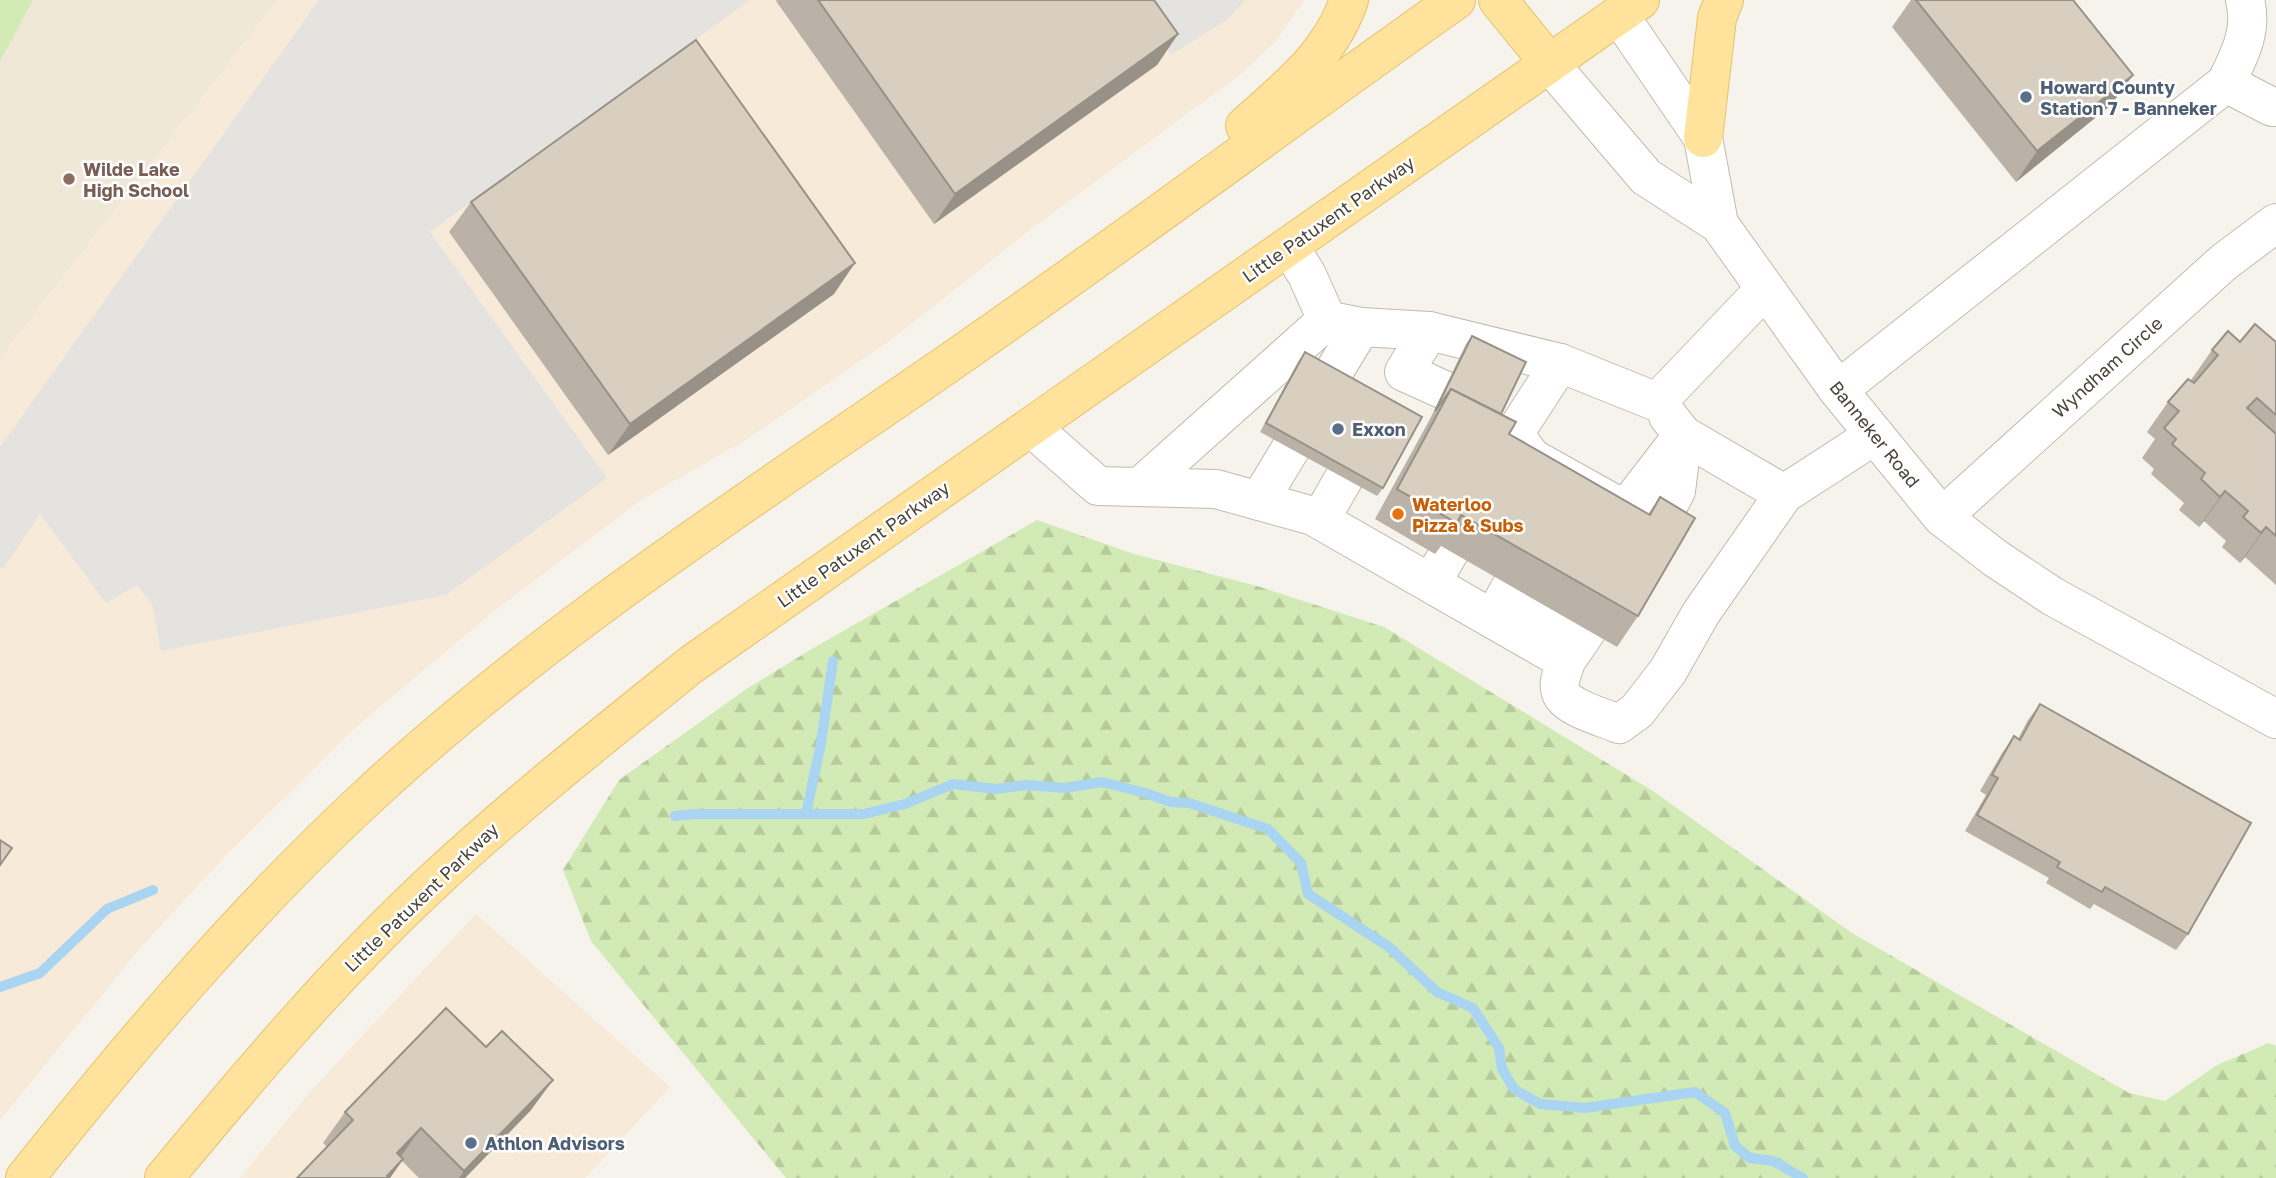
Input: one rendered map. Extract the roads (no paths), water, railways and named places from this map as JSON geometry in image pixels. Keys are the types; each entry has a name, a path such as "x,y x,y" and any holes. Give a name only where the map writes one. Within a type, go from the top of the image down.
{"main road":[{"path":"1085,268 1307,71 1341,22 1349,0"},
{"path":"25,1178 142,1034 251,912 363,800 490,690 630,583 1085,268 1456,0"},
{"path":"1499,0 1549,63"},
{"path":"1703,138 1715,30 1724,0"},
{"name":"Little Patuxent Parkway","path":"164,1178 338,977 435,880 554,774 692,664 1549,63 1623,5"}],"street":[{"path":"1838,390 2227,83 2245,43 2248,12 2245,0"},
{"path":"1623,5 1703,138 1719,224"},
{"name":"Banneker Road","path":"1549,63 1646,177 1719,224 1838,390 1942,517 1995,558 2052,596 2276,719"},
{"path":"2227,83 2276,107"},
{"name":"Wyndham Circle","path":"1942,517 2224,262 2276,223"},
{"path":"1289,246 1307,275 1344,323"},
{"path":"1657,402 1765,289"},
{"path":"1330,378 1344,323"},
{"path":"1140,487 1344,323 1429,331 1559,363 1657,402 1683,435 1784,494"},
{"path":"1384,407 1429,331"},
{"path":"1496,620 1563,615 1547,489 1559,363"},
{"path":"1404,372 1444,390"},
{"path":"1031,427 1098,486 1216,489 1313,516 1496,620 1560,680 1561,692 1567,701 1619,724 1637,711 1668,671 1701,613 1784,494 1875,435"},
{"path":"1496,620 1547,489 1683,435"},
{"path":"1496,620 1652,535 1676,491 1683,435"},
{"path":"1259,501 1291,448"},
{"path":"1320,520 1344,478"},
{"path":"1496,620 1547,489"}],"waterway":[{"path":"806,814 821,743 833,661"},
{"path":"675,816 864,814 905,804 953,784 996,789 1026,785 1065,788 1102,782 1171,802 1189,803 1268,829 1301,863 1308,894 1389,947 1437,992 1473,1008 1499,1048 1502,1069 1514,1089 1540,1104 1585,1108 1695,1092 1725,1113 1735,1146 1750,1158 1773,1161 1803,1178"},
{"path":"0,987 40,973 107,909 153,890"}],"place":[{"name":"Howard County Station 7 - Banneker","path":"2026,97"},
{"name":"Wilde Lake High School","path":"69,179"},
{"name":"Exxon","path":"1338,429"},
{"name":"Waterloo Pizza & Subs","path":"1398,514"},
{"name":"Athlon Advisors","path":"471,1143"}]}
